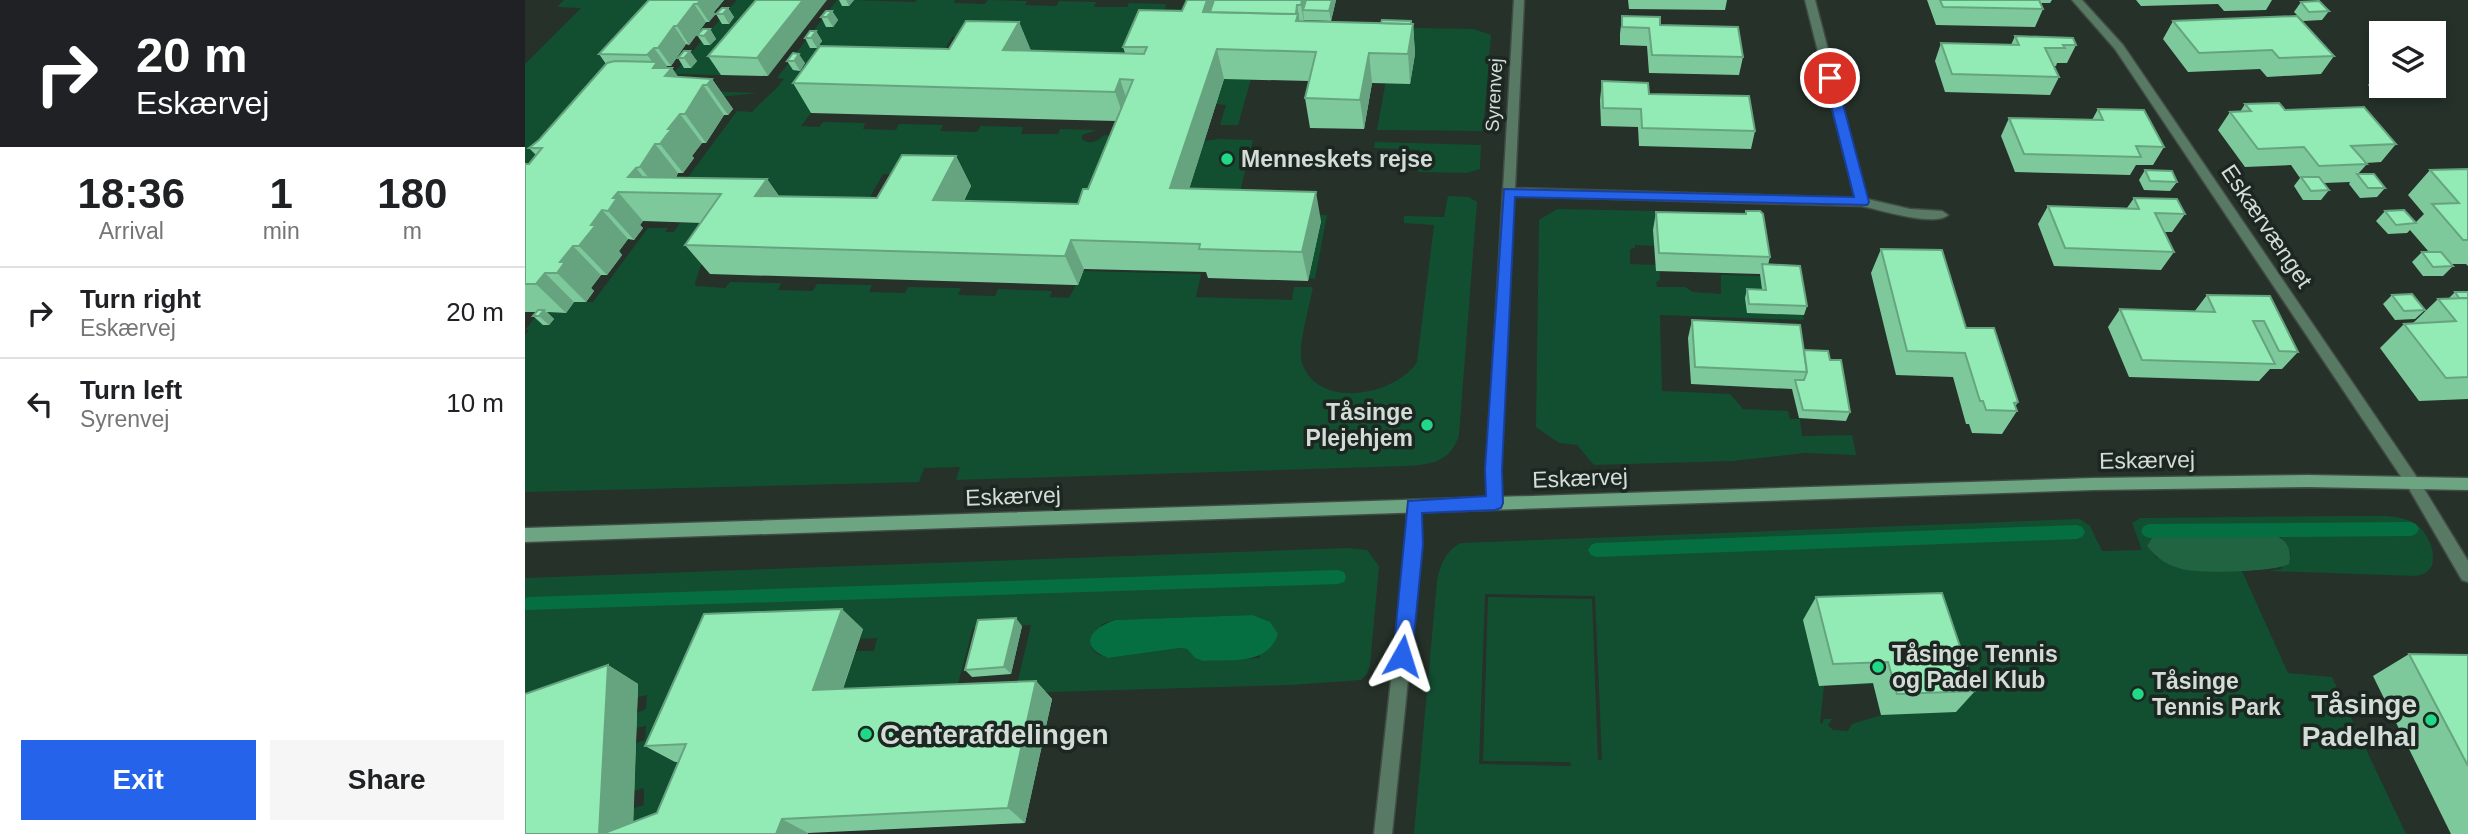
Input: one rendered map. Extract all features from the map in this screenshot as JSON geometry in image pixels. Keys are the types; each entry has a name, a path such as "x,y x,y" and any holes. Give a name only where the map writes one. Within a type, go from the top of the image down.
{"street":[{"name":"Syrenvej","path":"1495,503 1494,469 1519,0"},
{"path":"1810,0 1862,202"},
{"name":"Eskærvænget","path":"2077,0 2119,47 2413,483 2468,575"},
{"path":"1509,192 1862,202 1910,213 1943,215"},
{"name":"Eskærvej","path":"525,535 2093,484 2468,484"},
{"path":"1383,834 1414,545 1414,506"}],"shaded area":[{"path":"564,0 679,0 626,88 758,93 718,97 525,176 525,64 581,8 557,7"},
{"path":"737,0 770,0 768,76 673,74"},
{"path":"837,0 847,0 843,5 849,6 854,0 955,0 954,3 985,4 988,0 1027,1 1025,5 1056,6 1059,1 1096,2 1094,7 1127,7 1129,3 1166,4 1165,9 1181,9 1185,0 1200,0 1133,75 1016,80 1009,38 952,37 936,64 811,113 801,126 819,127 823,122 865,123 863,129 896,130 899,124 943,125 940,131 977,132 981,126 1023,127 1021,134 1058,134 1060,129 1097,130 1082,135 1082,139 1090,142 1104,135 1120,136 1100,219 949,229 947,176 883,174 864,208 671,200 737,111 752,112 780,84 784,79 777,78"},
{"path":"1415,28 1474,29 1491,35 1483,131 1377,130 1386,80 1412,74 1412,70 1408,70 1412,31"},
{"path":"1224,79 1251,79 1238,125 1220,125 1226,105 1216,104"},
{"path":"1253,140 1235,212 1327,215 1315,279 1309,278 1320,221 1180,217 1204,141"},
{"path":"1375,142 1481,145 1480,169 1467,173 1418,172 1421,150 1374,148"},
{"path":"1448,196 1469,197 1477,202 1459,435 1451,451 1431,463 1406,466 956,480 960,467 924,468 919,482 525,492 525,335 529,330 525,330 539,312 565,313 574,302 593,302 648,228 668,228 665,232 674,232 680,223 744,224 701,265 696,286 725,288 730,282 781,283 778,290 813,291 817,284 872,285 869,292 905,293 908,287 961,288 958,295 995,296 998,289 1052,291 1050,297 1069,298 1083,271 1201,274 1196,297 1292,300 1294,287 1313,287 1302,337 1302,363 1311,378 1324,387 1357,393 1392,383 1406,374 1417,362 1434,225 1404,223 1404,216 1444,217"},
{"path":"1557,209 1755,213 1653,235 1657,246 1635,245 1635,248 1630,249 1630,264 1659,265 1660,280 1656,282 1657,287 1685,287 1693,292 1721,294 1721,275 1760,276 1803,314 1804,320 1660,315 1662,391 1730,394 1743,409 1788,411 1790,419 1800,419 1802,436 1852,435 1856,455 1805,453 1732,461 1594,465 1577,445 1559,443 1536,427 1539,220"},
{"path":"2382,516 2404,519 2422,529 2433,552 2433,562 2426,573 2416,576 2268,571 2281,569 2291,554 2281,537 2147,546 2157,558 2220,570 2242,571 2288,673 2332,677 2406,834 1414,834 1437,581 1445,559 1451,550 1461,543 2080,519 2090,526 2102,551 2142,550 2132,523 2140,518","holes":["1485,594 1595,596 1602,760 1598,760 1592,599 1488,597 1483,761 1570,762 1571,766 1479,764","1873,684 1881,715 1852,724 1848,731 1833,730 1828,725 1832,719 1824,719 1822,724 1820,723 1824,686"]},
{"path":"2273,535 2288,546 2289,564 2253,570 2182,569 2162,560 2147,546 2152,538 2160,536"},
{"path":"1347,548 1367,550 1379,566 1370,665 1361,680 1291,685 1015,693 1031,625 973,628 953,703 836,708 856,651 874,651 877,638 860,639 863,629 676,761 684,762 671,834 633,834 634,808 644,805 644,788 634,791 636,743 645,740 646,726 636,728 637,713 646,709 647,695 525,723 525,578","holes":["1252,615 1260,658 1203,661 1195,658 1187,649 1180,648 1108,658 1097,654 1091,647 1102,624 1115,620"]},
{"path":"1252,615 1270,622 1278,634 1266,651 1247,659 1203,661 1195,658 1187,649 1180,648 1108,658 1098,653 1090,643 1094,632 1115,620"}],"building":[{"path":"649,0 701,0 674,26 658,48 654,48 647,55 599,54"},
{"path":"756,0 803,0 757,58 708,56"},
{"path":"1187,0 1207,0 1203,12 1298,14 1296,21 1413,24 1408,54 1369,53 1360,100 1305,98 1316,52 1217,49 1170,188 1316,192 1302,252 1199,249 1200,244 1071,240 1065,256 685,245 721,194 618,192 608,211 602,210 591,225 596,225 579,246 573,246 560,262 565,262 557,273 545,273 536,284 525,284 525,164 529,164 542,148 529,148 607,63 657,62 653,68 672,68 665,76 712,79 707,85 703,85 685,114 680,114 660,144 655,144 640,167 628,177 767,179 755,196 877,198 902,155 956,156 933,200 1078,204 1083,189 1088,189 1133,80 1120,79 1115,92 793,83 820,46 949,49 966,21 1019,22 1003,50 1144,54 1147,47 1123,47 1139,10 1182,11"},
{"path":"1214,0 1302,0 1301,5 1297,5 1296,14 1210,12"},
{"path":"1306,0 1332,0 1329,11 1303,10"},
{"path":"1940,0 2039,0 2043,9 1943,7"},
{"path":"2319,1 2329,11 2309,12 2301,2"},
{"path":"722,8 728,8 723,14 716,14"},
{"path":"826,11 832,11 827,17 821,17"},
{"path":"1622,16 1660,17 1660,25 1738,27 1743,57 1652,55 1649,28 1622,27"},
{"path":"2297,16 2334,56 2279,58 2272,50 2199,53 2173,21"},
{"path":"1382,20 1411,21 1411,24 1381,23"},
{"path":"703,29 710,29 704,36 697,35"},
{"path":"810,31 816,31 811,38 805,38"},
{"path":"2015,36 2073,38 2076,45 2045,48 2059,77 1952,74 1941,43 2019,45"},
{"path":"684,51 690,51 684,58 678,58"},
{"path":"793,53 799,54 794,61 787,61"},
{"path":"1602,81 1648,83 1649,94 1749,96 1755,131 1642,128 1641,109 1603,108"},
{"path":"2279,103 2285,110 2364,107 2396,144 2351,146 2367,164 2319,166 2304,147 2258,149 2230,112 2251,111 2245,104"},
{"path":"2098,109 2144,110 2164,147 2136,146 2141,157 2024,154 2009,118 2103,120"},
{"path":"2468,169 2468,240 2463,240 2432,204 2459,203 2430,170"},
{"path":"2145,170 2172,171 2177,182 2150,181"},
{"path":"2357,174 2374,174 2385,188 2368,188"},
{"path":"2301,177 2319,177 2329,190 2311,191"},
{"path":"2134,198 2177,199 2185,214 2155,213 2174,252 2065,248 2048,206 2139,209"},
{"path":"2404,210 2416,223 2396,225 2385,211"},
{"path":"1746,211 1760,211 1763,214 1770,257 1659,253 1656,212 1746,214"},
{"path":"1881,249 1942,250 1966,328 1994,328 2018,402 2014,403 2017,411 1986,410 1983,401 1980,401 1965,353 1907,351"},
{"path":"2422,252 2441,252 2453,266 2433,267"},
{"path":"1762,264 1800,266 1807,306 1749,304 1747,289 1766,290"},
{"path":"2455,292 2468,292 2468,298 2459,298"},
{"path":"2412,294 2425,310 2404,311 2392,295"},
{"path":"2207,295 2270,296 2298,352 2279,351 2264,321 2253,321 2275,364 2142,360 2120,309 2215,312"},
{"path":"2468,298 2468,377 2446,378 2404,324 2456,321 2438,299"},
{"path":"538,310 544,310 539,316 533,316"},
{"path":"1692,320 1800,325 1807,372 1695,367"},
{"path":"1804,350 1828,351 1830,360 1841,360 1850,412 1803,410 1795,380 1804,380 1807,372"},
{"path":"1942,593 1975,691 1897,694 1888,662 1833,664 1816,597"},
{"name":"Centerafdelingen","path":"842,609 813,690 1036,681 1008,808 782,819 776,834 602,834 657,813 686,744 645,746 704,614"},
{"path":"1016,618 1004,667 965,670 978,620"},
{"path":"2409,654 2468,655 2468,766"},
{"path":"608,665 599,834 525,834 525,694"}],"waterway":[{"path":"2149,531 2411,529"},
{"path":"1596,550 2077,532"},
{"path":"529,604 1338,577"}],"place":[{"name":"Menneskets rejse","path":"1227,159"},
{"name":"Tåsinge Plejehjem","path":"1427,425"},
{"name":"Tåsinge Tennis og Padel Klub","path":"1878,667"},
{"name":"Tåsinge Tennis Park","path":"2138,694"},
{"name":"Tåsinge Padelhal","path":"2431,720"},
{"name":"Centerafdelingen","path":"866,734"}],"route":[{"path":"1402,656 1414,545 1414,506 1495,503 1494,469 1509,192 1862,202 1830,78"}]}
